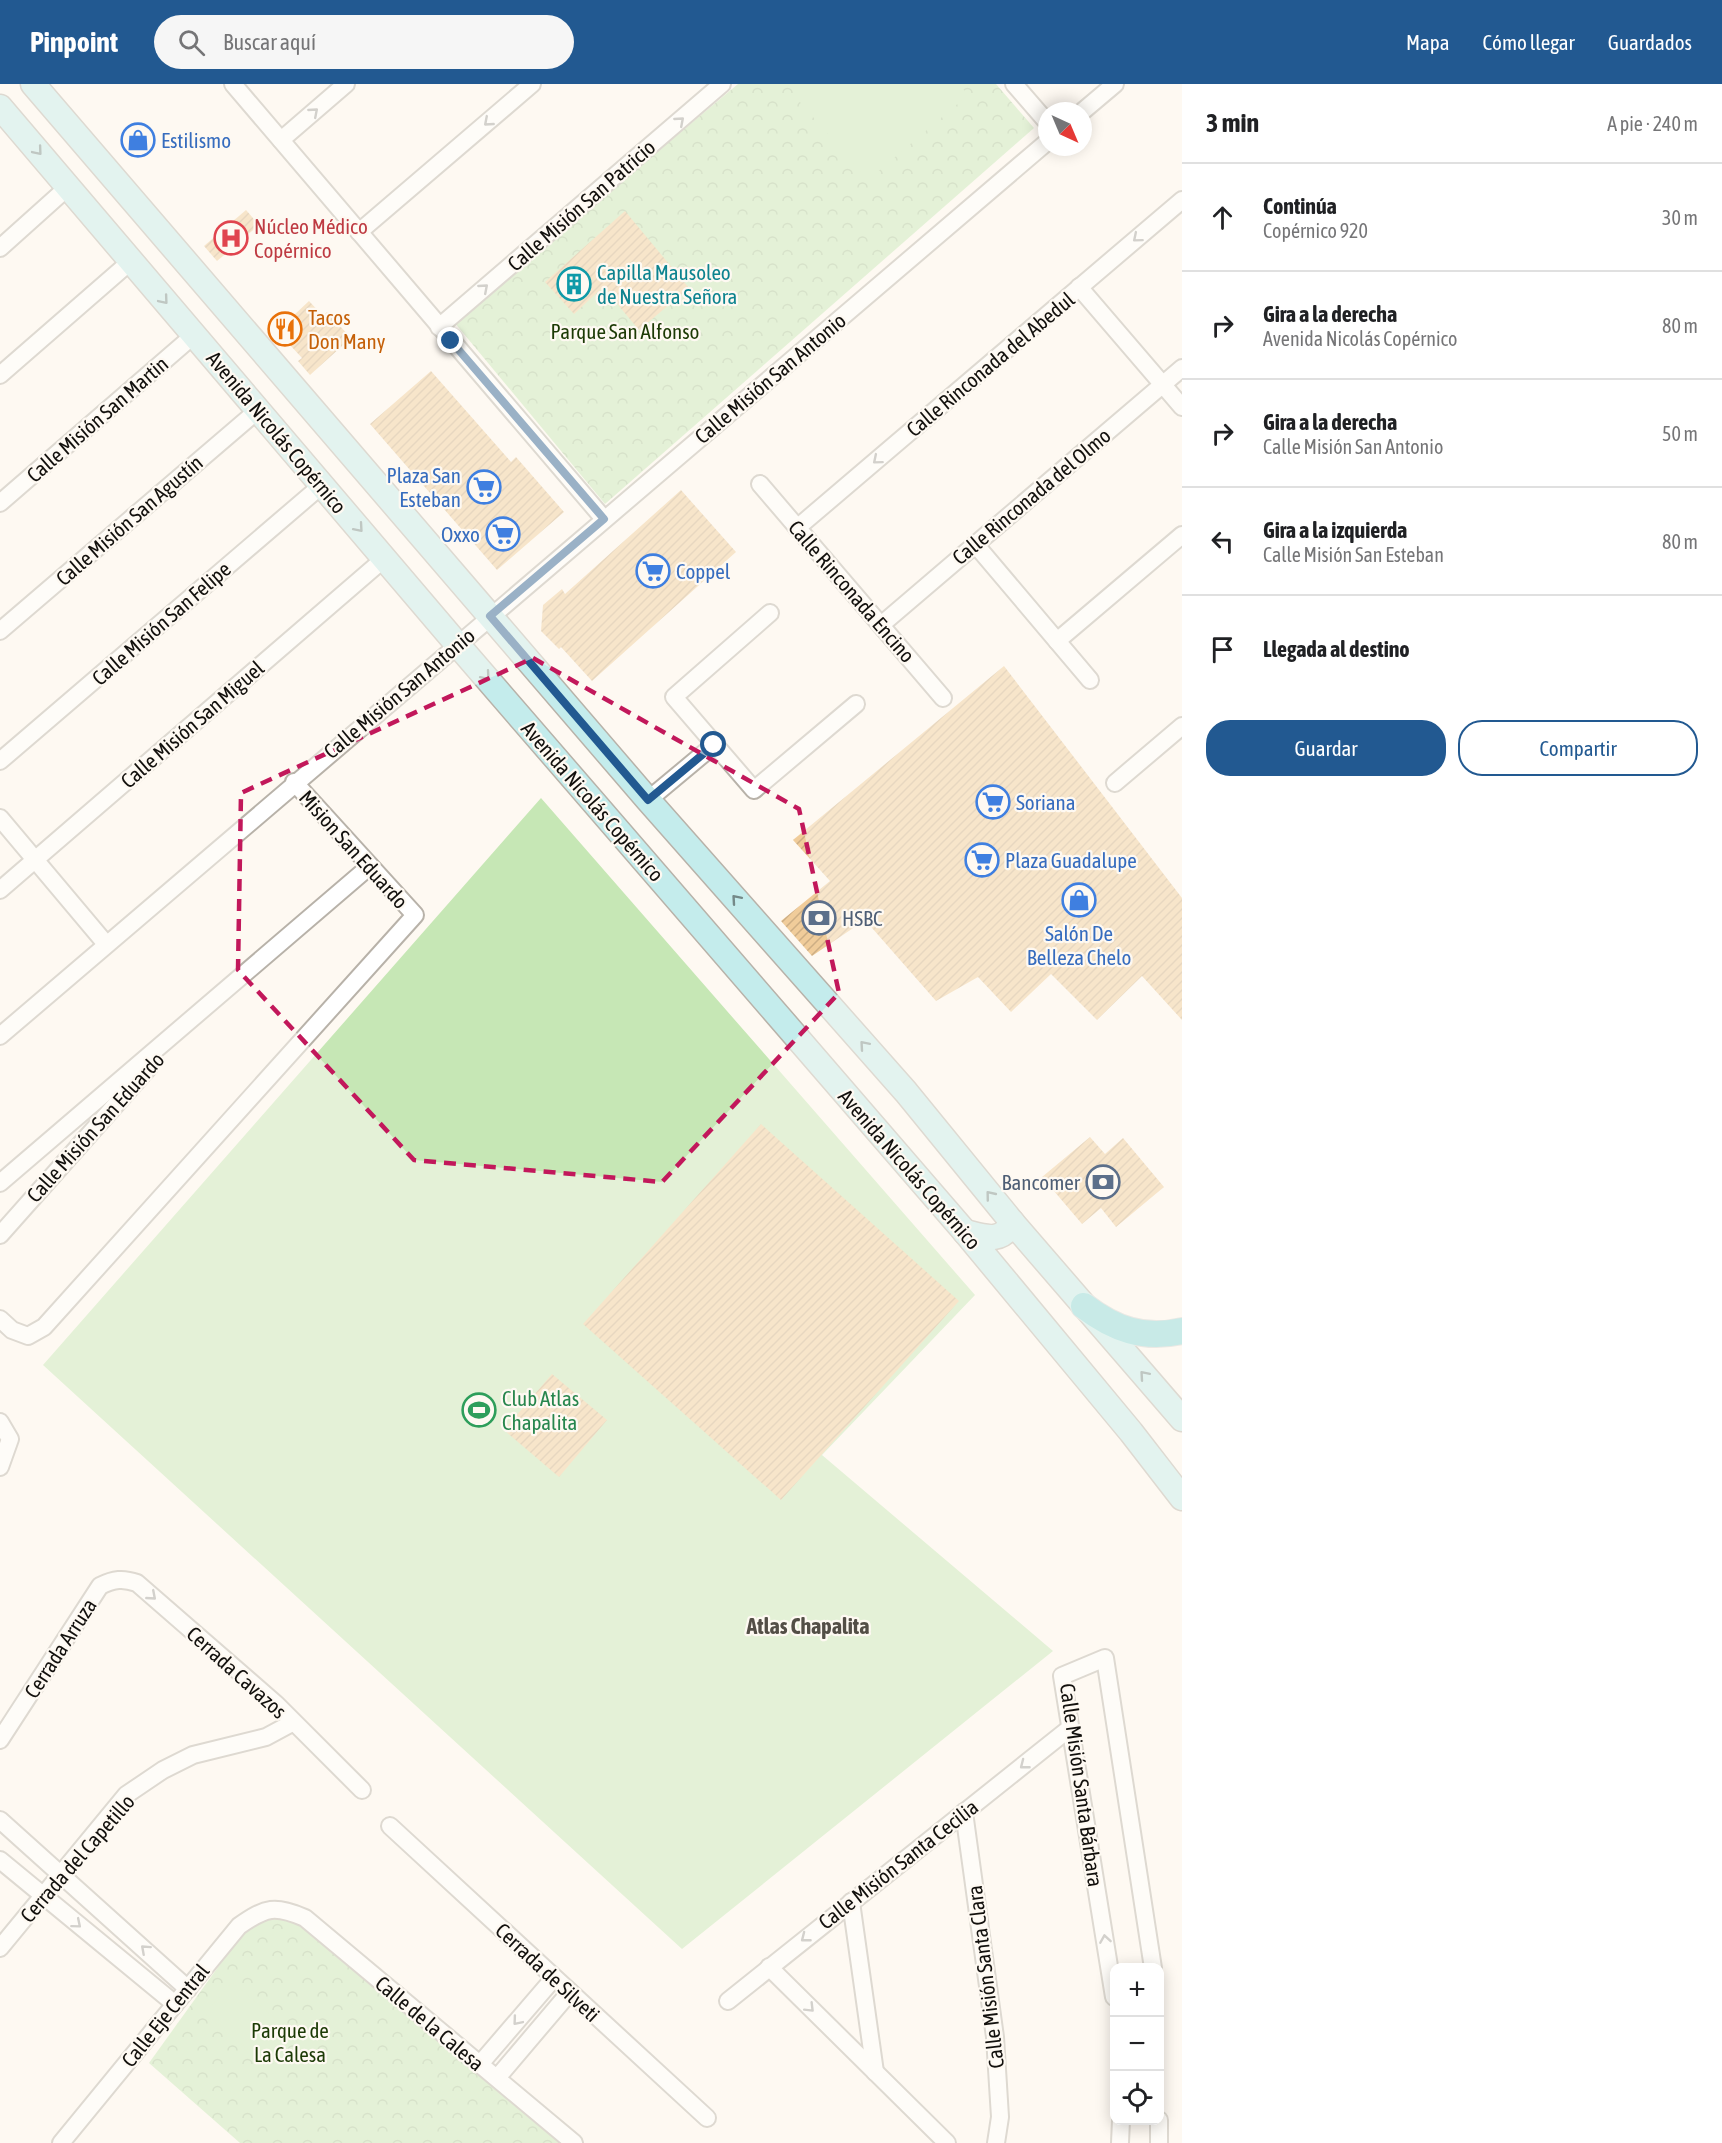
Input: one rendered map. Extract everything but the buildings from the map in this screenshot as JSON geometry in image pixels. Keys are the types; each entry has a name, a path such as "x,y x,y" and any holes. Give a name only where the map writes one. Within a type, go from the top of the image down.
{"main road":[{"path":"1084,1306 1118,1328 1134,1333 1158,1335 1182,1331"}],"street":[{"name":"Avenida Nicolás Copérnico","path":"33,84 648,800 906,1092 1012,1222 1182,1419"},
{"path":"233,84 604,519"},
{"path":"281,140 346,84"},
{"path":"359,232 532,84"},
{"name":"Calle Misión San Patricio","path":"440,327 722,84"},
{"path":"1014,84 1038,112"},
{"path":"1092,103 1115,84"},
{"name":"Avenida Nicolás Copérnico","path":"2,114 68,187 457,644 965,1232 1131,1432 1182,1498"},
{"name":"Calle Misión San Antonio","path":"0,1036 1038,150"},
{"path":"0,248 68,187"},
{"name":"Calle Rinconada del Abedul","path":"797,528 1182,200"},
{"path":"0,375 131,261"},
{"path":"1079,287 1182,407"},
{"name":"Calle Misión San Martin","path":"0,503 194,335"},
{"name":"Calle Rinconada del Olmo","path":"880,625 1182,368"},
{"name":"Calle Misión San Agustín","path":"0,631 258,410"},
{"name":"Calle Rinconada Encino","path":"760,484 943,698"},
{"name":"Calle Misión San Felipe","path":"0,761 322,485"},
{"path":"1057,641 1182,535"},
{"path":"975,544 1090,680"},
{"name":"Calle Misión San Miguel","path":"0,890 385,558"},
{"path":"771,613 674,697 754,790 856,704"},
{"path":"1115,783 1182,726"},
{"path":"648,800 714,745"},
{"name":"Mision San Eduardo","path":"0,1319 12,1330 28,1336 44,1327 415,915 294,783"},
{"path":"0,818 106,944"},
{"name":"Calle Misión San Eduardo","path":"0,1183 370,866"},
{"name":"Calle Misión San Eduardo","path":"0,1235 190,1020"},
{"path":"965,1232 997,1238 1007,1232 1012,1222"},
{"path":"0,1422 10,1439 0,1467"},
{"name":"Cerrada Cavazos","path":"100,1587 111,1581 125,1579 137,1583 276,1704 292,1723 362,1790"},
{"name":"Cerrada Arruza","path":"0,1740 100,1587"},
{"name":"Calle Misión Santa Bárbara","path":"1110,1973 1062,1676 1105,1658 1152,1963"},
{"name":"Cerrada del Capetillo","path":"0,1948 126,1795 163,1770 193,1755 266,1737 292,1723"},
{"name":"Calle Misión Santa Cecilia","path":"728,2001 1070,1728"},
{"name":"Calle Misión Santa Clara","path":"964,1812 995,2037 1000,2117 996,2143"},
{"path":"0,1820 188,1989"},
{"name":"Cerrada de Silveti","path":"390,1826 707,2118"},
{"path":"0,1860 175,2004"},
{"path":"851,1902 875,2072"},
{"name":"Calle Eje Central","path":"61,2143 239,1926 258,1912 283,1909"},
{"name":"Calle de la Calesa","path":"283,1909 306,1918 574,2143"},
{"path":"769,1967 947,2143"},
{"path":"480,2064 554,1978"},
{"path":"497,2078 570,1992"},
{"path":"1120,2143 1121,2125"},
{"path":"1159,2125 1159,2143"}],"highlighted area":[{"path":"533,658 799,809 839,993 662,1182 414,1160 238,970 241,793"}],"green space":[{"name":"Parque San Alfonso","path":"738,84 996,84 1034,128 605,504 454,322"},
{"path":"819,84 959,84 968,95 868,180 799,101"},
{"name":"Club Atlas Chapalita","path":"541,798 975,1295 822,1455 1053,1651 682,1949 43,1365"},
{"name":"Parque de La Calesa","path":"284,1913 327,1943 563,2143 240,2143 149,2063 244,1931 263,1918"},
{"path":"232,1982 296,2036 270,2068 205,2014"}],"place":[{"name":"Estilismo","path":"138,140"},
{"name":"Núcleo Médico Copérnico","path":"231,238"},
{"name":"Capilla Mausoleo de Nuestra Señora","path":"574,284"},
{"name":"Tacos Don Many","path":"285,329"},
{"name":"Plaza San Esteban","path":"484,487"},
{"name":"Oxxo","path":"503,534"},
{"name":"Coppel","path":"653,571"},
{"name":"Soriana","path":"993,802"},
{"name":"Plaza Guadalupe","path":"982,860"},
{"name":"Salón De Belleza Chelo","path":"1079,900"},
{"name":"HSBC","path":"819,918"},
{"name":"Bancomer","path":"1103,1182"},
{"name":"Club Atlas Chapalita","path":"479,1410"}],"district":[{"name":"Atlas Chapalita","path":"808,1626"}],"route":[{"path":"451,341 604,519 490,616 648,800 714,745"}]}
